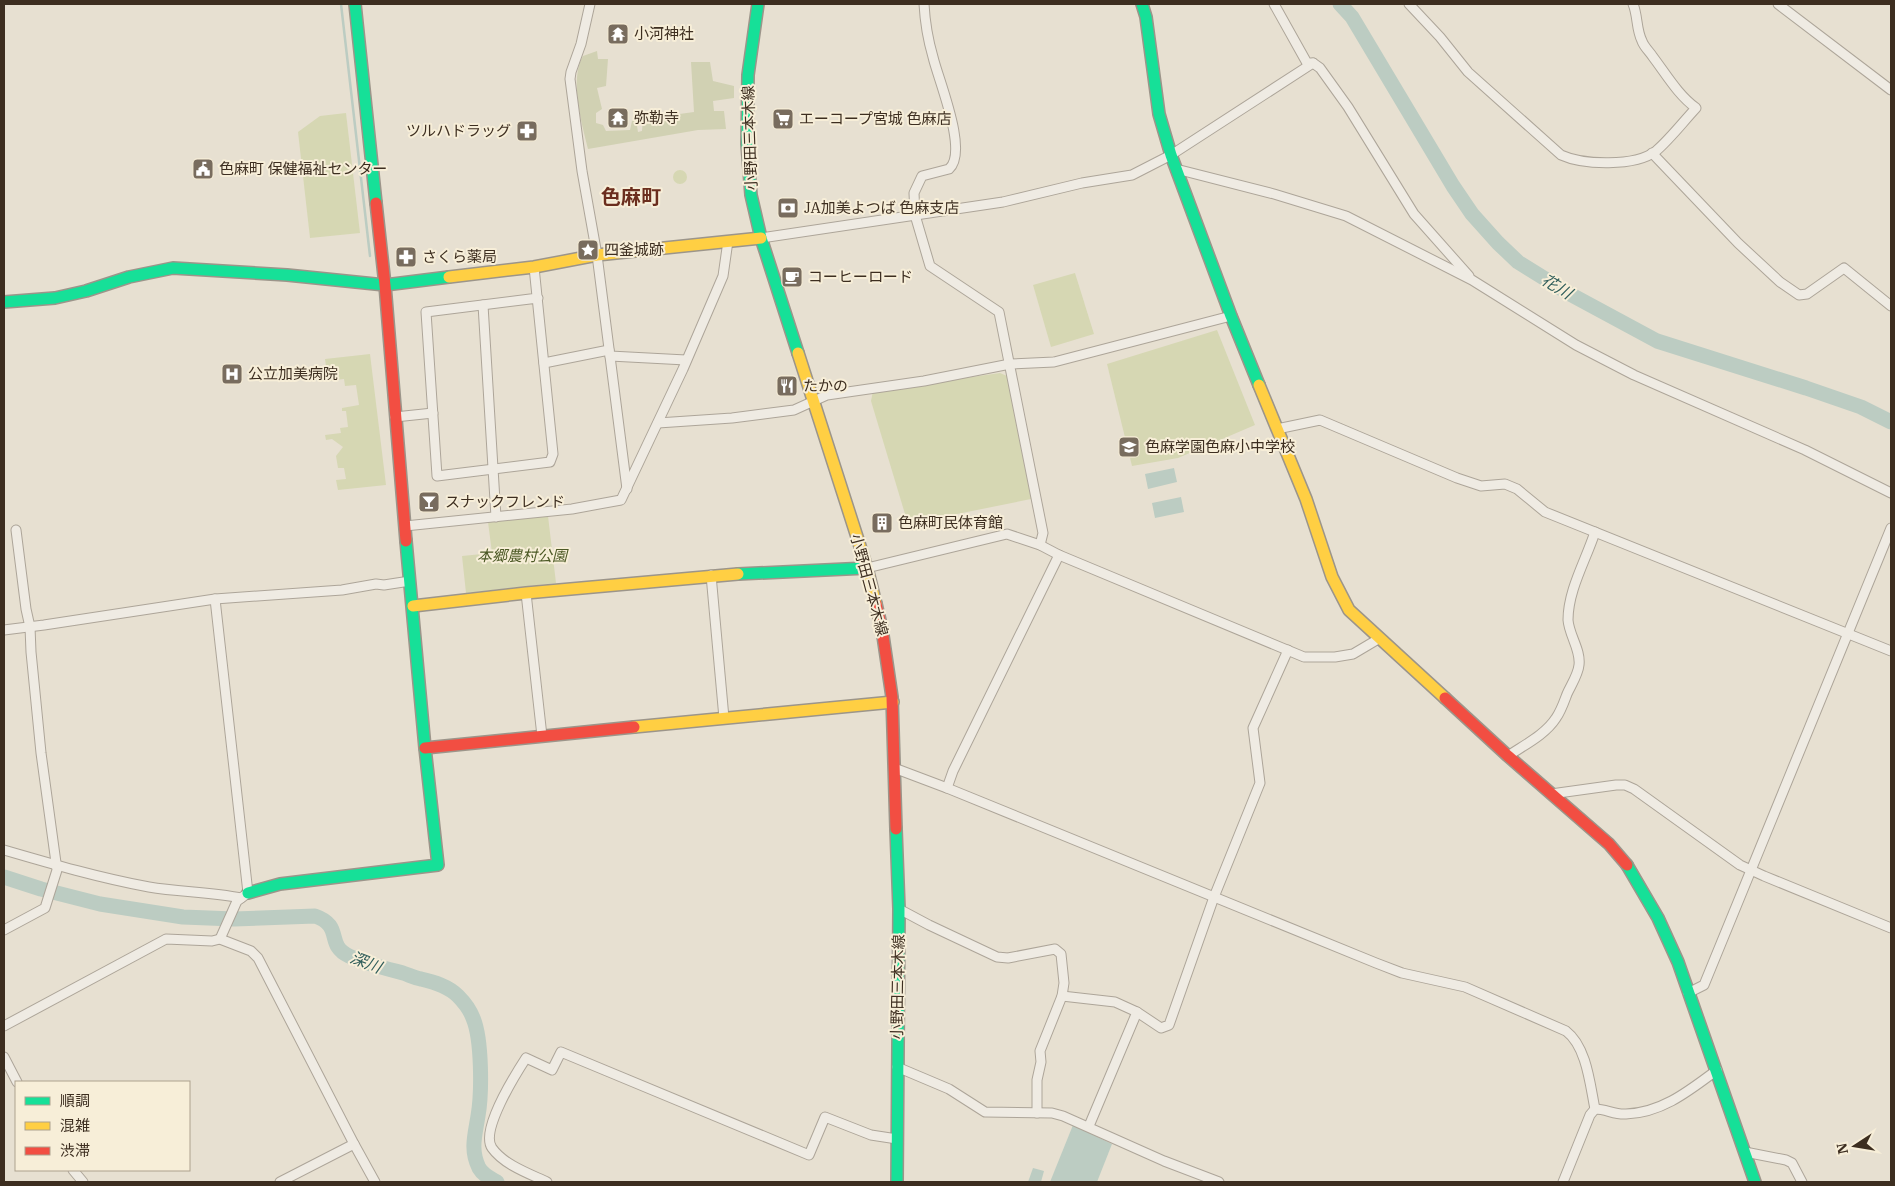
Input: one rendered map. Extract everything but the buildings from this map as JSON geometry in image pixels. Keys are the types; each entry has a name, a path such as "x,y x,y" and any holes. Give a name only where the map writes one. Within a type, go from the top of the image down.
{"street":[{"path":"4,850 56,869 151,887 242,897 280,884 438,865 425,748 385,285 355,4"},
{"path":"590,4 570,79 582,171 597,254 627,489"},
{"name":"小野田三本木線","path":"758,4 748,75 747,144 751,195 761,238 867,568 882,629 893,702 899,909 896,1182"},
{"path":"924,4 926,28 933,60 947,101 956,154 955,163 949,169 922,176 914,192 915,216 930,266 999,312 1043,533 1040,545"},
{"path":"1142,4 1146,17 1159,114 1171,155 1230,316 1306,499 1332,577 1349,610 1508,756 1609,844 1630,868 1658,918 1678,962 1755,1182"},
{"path":"1274,4 1307,63 1313,63 1320,68 1348,107 1414,214 1472,280"},
{"path":"1409,4 1468,72 1561,155 1569,159 1594,163 1630,160 1652,153 1696,108 1689,103 1642,43 1633,4"},
{"path":"1636,13 1641,4"},
{"path":"1778,4 1891,90"},
{"path":"4,302 55,298 86,291 129,277 173,268 287,275 385,285 534,267 597,254 761,238 1004,202 1082,183 1132,175 1171,155 1313,63"},
{"path":"1652,153 1738,243 1780,282 1799,295 1807,294 1844,268 1891,306"},
{"path":"1176,169 1274,194 1346,216 1472,280 1568,340 1625,370 1805,450 1891,493"},
{"path":"405,526 572,509 621,500 658,423 723,276 728,241"},
{"path":"534,267 538,298 553,454 550,462 438,476 426,312 538,298"},
{"path":"483,305 496,517"},
{"path":"658,423 753,416 797,409 827,395 924,381 1010,364 1054,362 1230,316"},
{"path":"544,363 609,353 686,360"},
{"path":"395,417 433,413"},
{"path":"1277,429 1320,420 1473,484 1481,486 1505,484 1517,489 1545,512 1891,651"},
{"path":"1688,994 1704,985 1891,528"},
{"path":"4,930 45,908 56,869 41,753 30,627 26,610 16,530"},
{"path":"1508,756 1544,732 1551,725 1556,718 1579,665 1568,620 1570,603 1595,532"},
{"path":"413,606 526,593 712,576 867,568 1007,534 1040,545 1059,555 1304,658 1346,656 1360,651 1380,638"},
{"path":"947,788 957,762 1059,555"},
{"path":"712,576 724,718"},
{"path":"4,630 215,599 342,590 410,581"},
{"path":"526,593 542,736"},
{"path":"215,599 242,897 220,939"},
{"path":"1062,996 1115,1002 1136,1012 1161,1028 1168,1025 1214,897 1260,783 1253,728 1288,650"},
{"path":"425,748 893,702"},
{"path":"894,768 1402,973 1465,987 1566,1030 1572,1035 1579,1047 1586,1066 1595,1109"},
{"path":"1551,794 1625,785 1634,789 1750,870 1891,928"},
{"path":"899,909 929,926 997,957 1008,958 1055,949 1060,954 1064,983 1062,996 1040,1051 1041,1062 1037,1080 1037,1113"},
{"path":"4,1026 162,941 170,939 216,941 220,939 251,952 258,958 375,1182"},
{"path":"1089,1126 1136,1012"},
{"path":"548,1182 506,1161 492,1148 488,1139 494,1118 516,1073 526,1058 552,1070 561,1052 809,1155 825,1117 871,1135 897,1139"},
{"path":"4,1056 16,1081"},
{"path":"897,1067 949,1089 985,1112 1052,1113 1089,1126 1130,1146 1219,1182"},
{"path":"1595,1109 1626,1114 1653,1110 1688,1091 1717,1070"},
{"path":"1563,1182 1590,1115 1595,1109"},
{"path":"280,1182 354,1144"},
{"path":"1745,1152 1786,1160 1792,1163 1802,1182"},
{"path":"75,1171 83,1182"}],"green space":[{"path":"597,51 598,59 608,59 606,86 597,88 602,109 596,113 596,123 603,125 606,131 630,130 632,121 636,120 638,132 642,131 643,119 694,112 691,62 710,62 713,81 734,86 734,98 713,101 714,111 724,111 726,129 698,130 588,149 578,102 577,77 583,56"},
{"path":"346,113 360,233 310,238 298,132 320,116"},
{"path":"677,170 683,170 687,177 683,184 677,184 673,180 673,174"},
{"path":"1075,273 1094,334 1051,347 1033,285"},
{"path":"1217,330 1255,425 1178,458 1132,466 1107,364"},
{"path":"370,354 386,485 338,490 336,480 346,479 344,468 338,468 336,456 343,447 332,439 326,440 325,435 341,433 340,428 348,427 346,411 342,411 342,408 359,405 356,385 345,386 344,379 328,381 325,359"},
{"path":"1000,373 1007,376 1031,499 908,524 871,401 873,391"},
{"name":"本郷農村公園","path":"548,516 556,583 466,593 462,556 492,553 488,522"}],"shaded area":[{"path":"1174,468 1177,482 1148,489 1145,474"},
{"path":"1181,497 1184,512 1155,518 1152,503"},
{"path":"1073,1125 1112,1144 1097,1182 1050,1182"},
{"path":"1033,1168 1044,1171 1041,1182 1028,1182"}],"waterway":[{"path":"341,4 370,256"},
{"name":"花川","path":"1340,4 1352,17 1453,186 1472,214 1518,262 1568,293 1657,341 1861,407 1891,422"},
{"name":"深川","path":"4,877 41,889 100,904 183,917 234,919 315,916 324,920 329,925 338,947 349,956 369,964 436,983 450,990 467,1006 476,1027 480,1052 481,1080 474,1142 475,1155 479,1168 497,1182"}],"traffic: fast":[{"path":"355,4 376,203"},
{"path":"758,4 748,75 747,144 751,195 761,238 798,353"},
{"path":"1142,4 1146,17 1159,114 1171,155 1259,385"},
{"path":"4,302 55,298 86,291 129,277 173,268 287,275 385,285 449,277"},
{"path":"248,893 280,884 438,865 406,541"},
{"path":"738,574 867,568"},
{"path":"896,829 899,909 897,1182"},
{"path":"1627,865 1658,918 1678,962 1755,1182"}],"traffic: slow":[{"path":"449,277 534,267 597,255 761,238"},
{"path":"798,353 867,568 876,604"},
{"path":"1259,385 1306,499 1332,577 1349,610 1445,698"},
{"path":"413,606 526,593 738,574"},
{"path":"634,727 893,702"}],"traffic: jam":[{"path":"376,203 385,285 406,541"},
{"path":"876,604 882,629 892,697 896,829"},
{"path":"1445,698 1609,844 1627,865"},
{"path":"425,748 634,727"}],"place":[{"name":"小河神社","path":"618,34"},
{"name":"弥勒寺","path":"618,118"},
{"name":"エーコープ宮城 色麻店","path":"783,119"},
{"name":"ツルハドラッグ","path":"527,131"},
{"name":"色麻町 保健福祉センター","path":"203,169"},
{"name":"JA加美よつば 色麻支店","path":"788,208"},
{"name":"四釜城跡","path":"588,250"},
{"name":"さくら薬局","path":"406,257"},
{"name":"コーヒーロード","path":"792,277"},
{"name":"公立加美病院","path":"232,374"},
{"name":"たかの","path":"787,386"},
{"name":"色麻学園色麻小中学校","path":"1129,447"},
{"name":"スナックフレンド","path":"429,502"},
{"name":"色麻町民体育館","path":"882,523"}],"district":[{"name":"色麻町","path":"631,197"}]}
